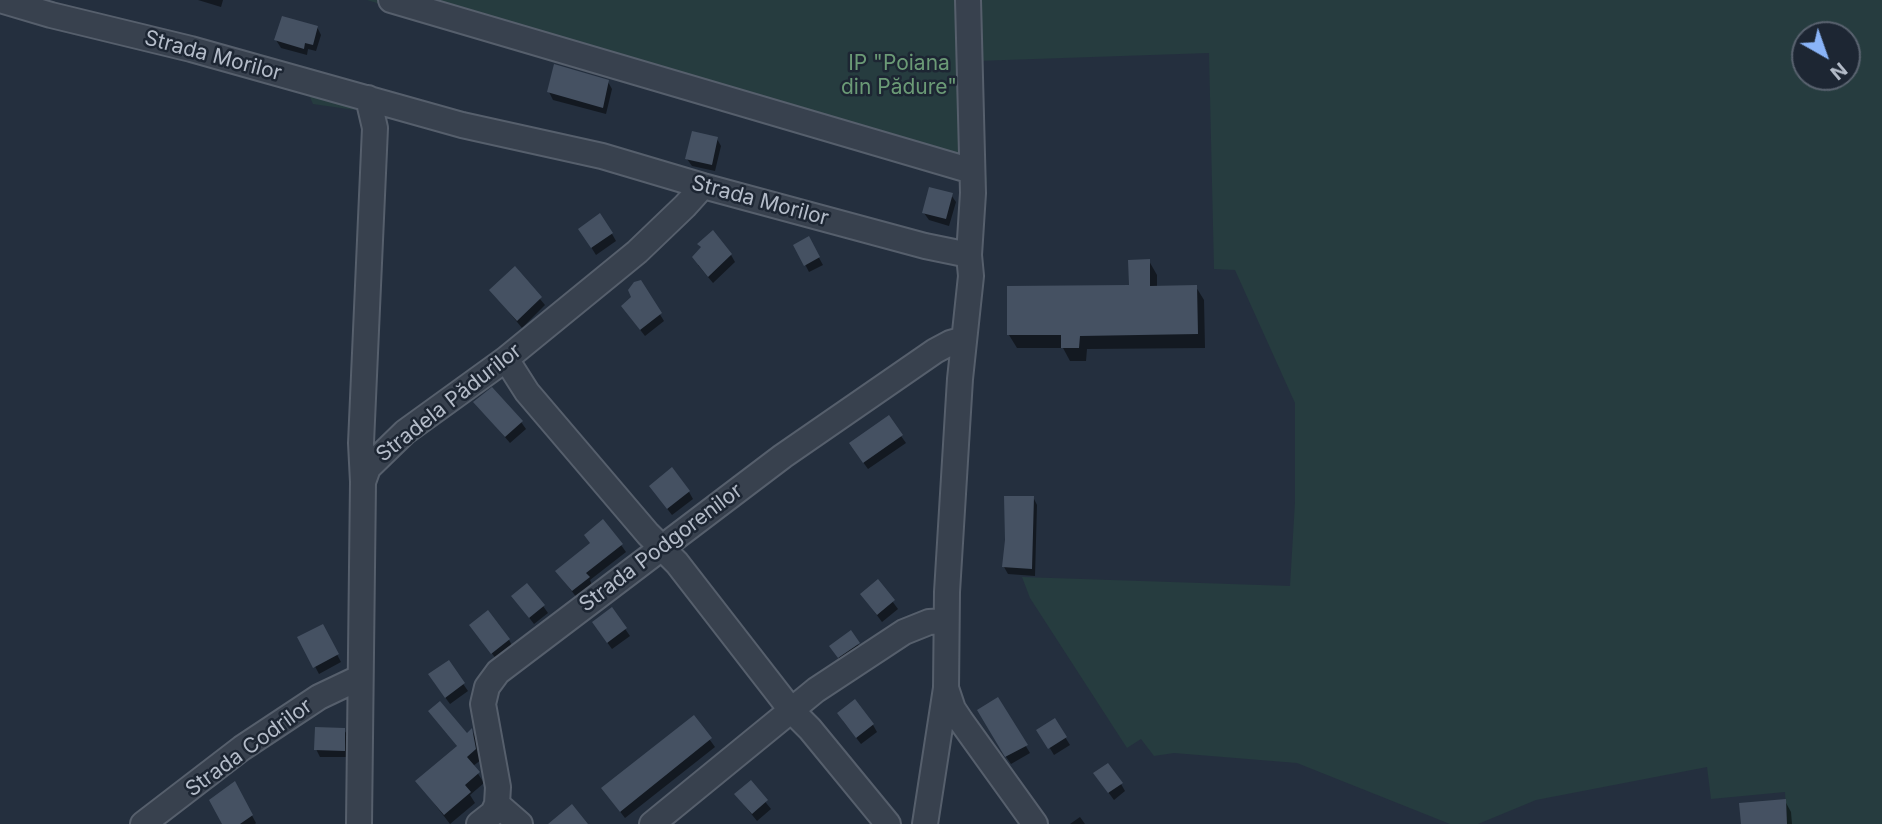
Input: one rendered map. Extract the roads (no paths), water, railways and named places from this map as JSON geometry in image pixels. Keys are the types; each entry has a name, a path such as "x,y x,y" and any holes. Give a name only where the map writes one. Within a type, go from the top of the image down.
{"street":[{"name":"Strada Morilor","path":"0,0 51,15 191,48 474,128 602,156 925,246 969,255"},
{"path":"391,0 972,171"},
{"path":"925,824 946,688 946,621 960,379 971,276 969,255 972,171 968,0"},
{"path":"363,482 360,443 375,128 368,98"},
{"name":"Stradela Pădurilor","path":"359,824 363,482 368,468 405,432 506,359 637,252 703,186"},
{"name":"Strada Podgorenilor","path":"497,803 498,787 483,704 487,687 498,672 783,456 915,364 950,343 964,339"},
{"path":"506,359 527,391 677,563 791,710 810,729 888,824"},
{"path":"652,824 816,690 904,632 929,622 946,621"},
{"name":"Strada Codrilor","path":"143,824 242,748 319,697 359,678"},
{"path":"946,688 953,709 1035,824"},
{"path":"479,824 493,813 497,803 520,824"}],"park label":[{"name":"IP \"Poiana din Pădure\"","path":"899,76"}]}
